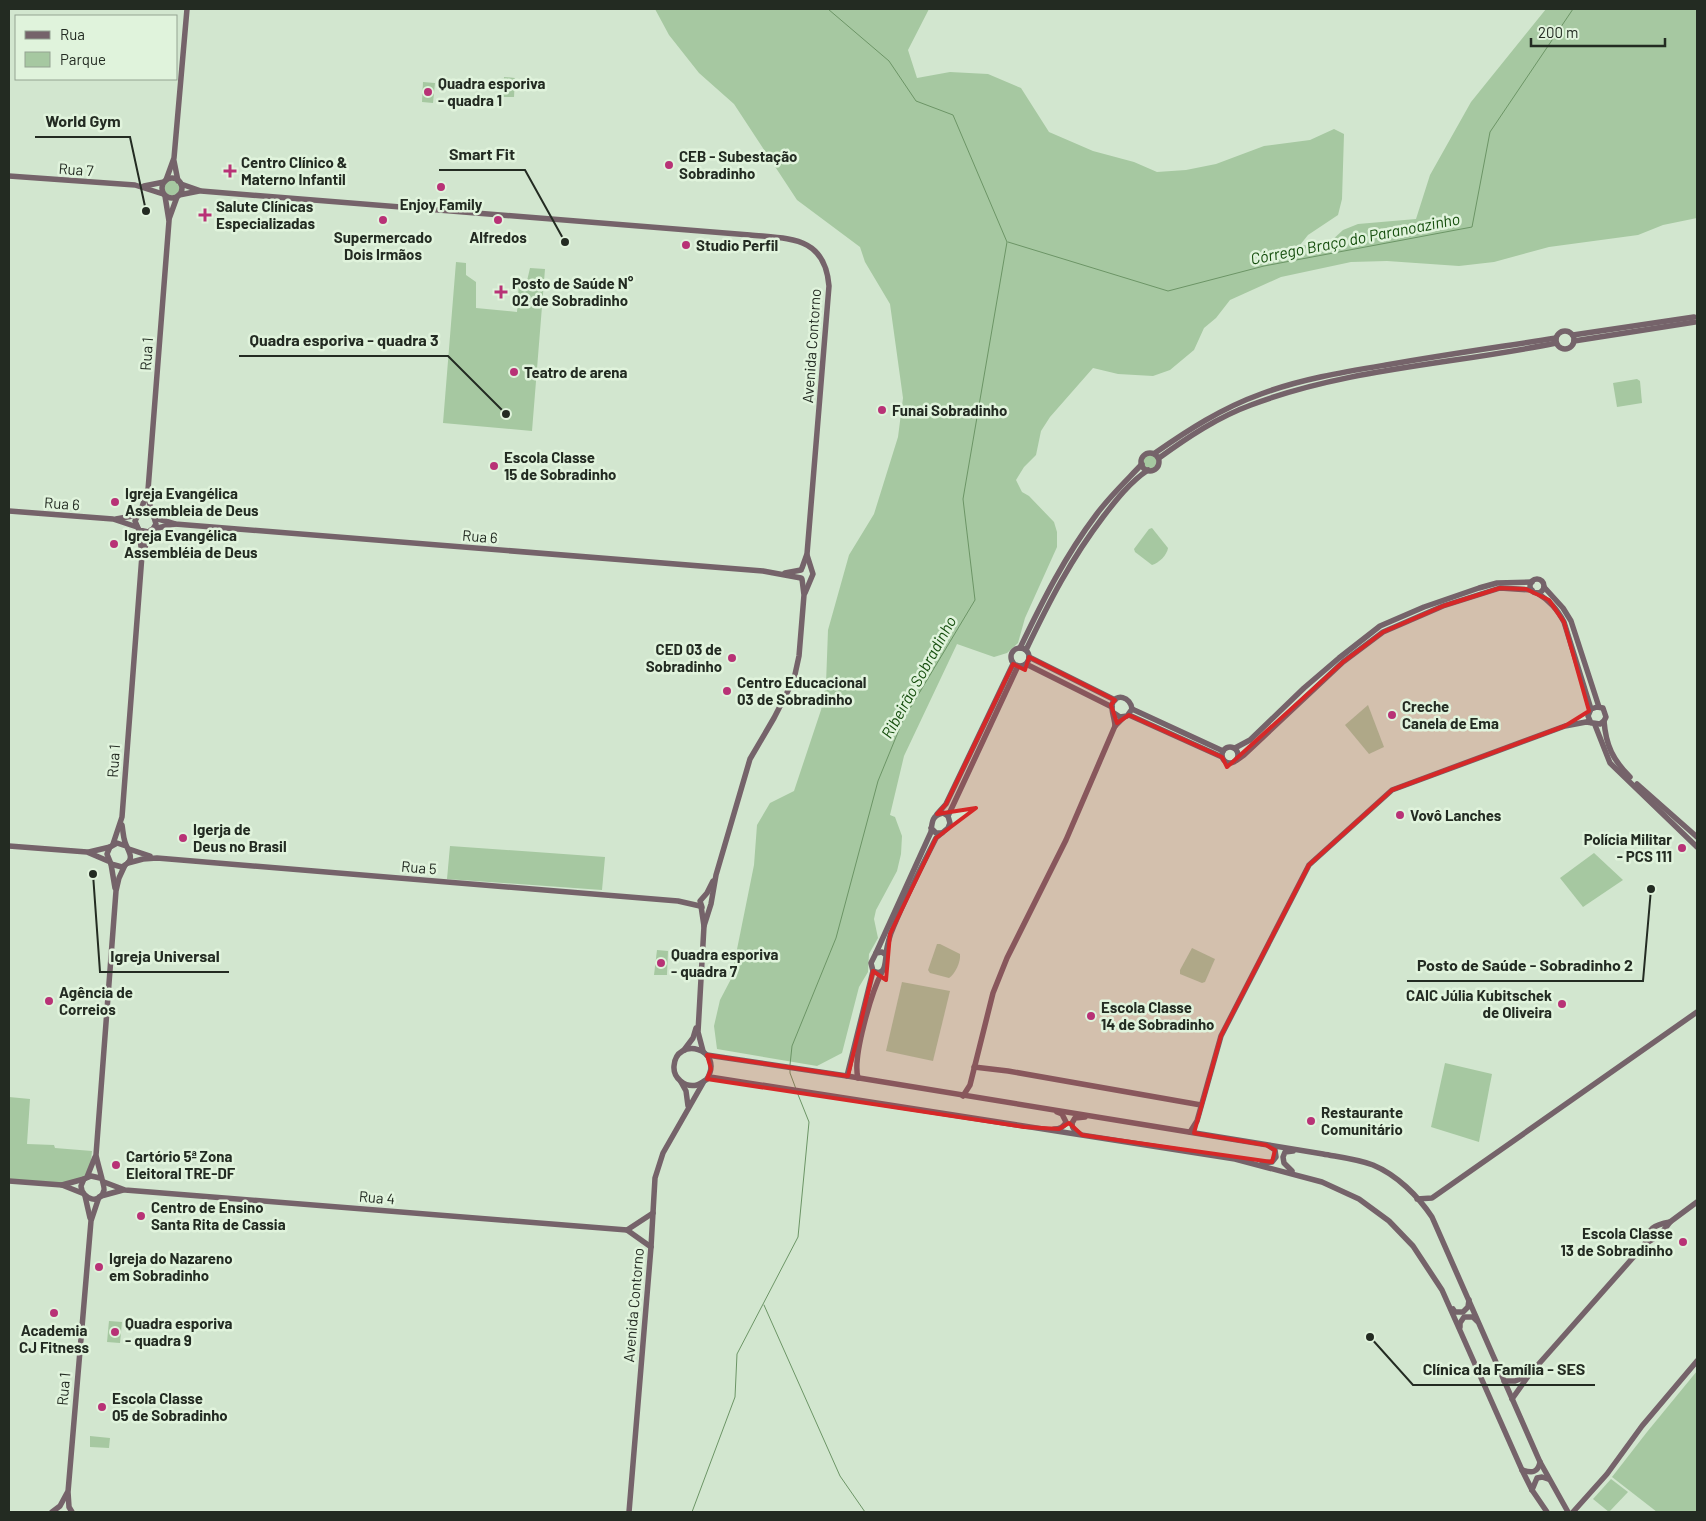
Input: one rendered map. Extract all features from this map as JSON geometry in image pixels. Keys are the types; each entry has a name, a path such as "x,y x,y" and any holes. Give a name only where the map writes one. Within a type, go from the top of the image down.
{"street":[{"path":"169,221 162,188 174,158 187,9"},
{"path":"169,221 182,190 174,158"},
{"name":"Rua 7","path":"9,176 142,186 165,181"},
{"path":"165,181 172,178 202,191"},
{"name":"Rua 7","path":"142,186 164,195"},
{"path":"164,195 171,198 202,191"},
{"name":"Avenida Contorno","path":"202,191 792,239 808,244 821,258 827,273 829,286 807,554"},
{"name":"Rua 1","path":"148,490 169,221"},
{"path":"1573,338 1695,321 1697,310"},
{"path":"1023,649 1052,584 1069,554 1096,515 1142,464 1145,455 1157,456 1229,414 1249,405 1295,390 1340,379 1556,340 1562,332 1568,332 1573,338"},
{"path":"1556,340 1560,347 1568,347 1573,338"},
{"path":"1023,649 1083,544 1117,499 1148,470 1156,467 1159,462 1157,456"},
{"path":"1142,464 1148,470"},
{"path":"142,555 138,528 135,521 148,490"},
{"path":"142,555 156,524 148,490"},
{"name":"Rua 6","path":"9,511 113,519 139,514"},
{"path":"139,514 146,512 154,516"},
{"name":"Rua 6","path":"154,516 175,524 783,573 801,578"},
{"name":"Rua 6","path":"113,519 138,528"},
{"name":"Rua 6","path":"152,530 175,524"},
{"path":"138,528 145,532 152,530"},
{"path":"804,595 813,574 807,554"},
{"path":"704,926 711,903 716,875 750,759 794,680 799,656 804,595 801,569 807,554"},
{"name":"Rua 1","path":"121,820 142,555"},
{"path":"801,569 810,568"},
{"name":"Rua 6","path":"783,573 801,569"},
{"path":"801,578 804,580 810,579"},
{"path":"1222,754 1227,747 1234,748 1250,740 1338,658 1380,626 1424,607 1479,588 1497,583 1540,580 1563,608 1570,621 1599,707 1605,712 1605,730 1612,756 1629,776 1697,837"},
{"path":"1532,582 1530,586 1549,600 1564,622 1590,710 1588,716 1610,763 1697,847"},
{"path":"1016,665 1026,664 1113,710 1116,716 1128,714 1222,754 1228,763 1244,755 1343,662 1383,632 1443,606 1500,588 1540,592 1544,587"},
{"path":"1016,665 1010,659 1011,653 1015,649 1023,649"},
{"path":"963,1096 970,1084 993,992 1006,958 1066,840 1115,726 1128,714 1131,704 1122,697 1115,700 1029,657 1023,649"},
{"path":"1026,664 1029,657"},
{"path":"848,1076 873,971 871,963 932,822 946,804 1016,665"},
{"path":"858,1078 856,1070 860,1044 876,984 886,964 890,934 936,838 948,828 950,823 948,816 1016,665"},
{"path":"1115,700 1113,710 1115,726"},
{"path":"1565,726 1590,710 1599,707"},
{"path":"1190,1132 1197,1121 1221,1036 1309,865 1392,790 1565,726 1582,722 1600,724 1604,721"},
{"path":"1234,748 1238,754 1236,760"},
{"path":"937,814 943,813 948,816"},
{"path":"116,891 107,854 112,846 121,820"},
{"path":"91,1220 104,1189 96,1155 116,891 119,878 130,857 121,820"},
{"path":"931,828 936,833 942,833"},
{"path":"9,846 87,852 120,843 128,848 157,858"},
{"path":"87,852 118,867 143,859 157,858"},
{"name":"Rua 5","path":"157,858 678,901 701,906"},
{"path":"706,1080 711,1064 704,1053 699,1039 698,1017 704,926 700,901 707,893 716,875"},
{"path":"702,898 707,896 711,903"},
{"name":"Rua 5","path":"678,901 702,898"},
{"path":"701,906 707,908 711,903"},
{"path":"876,953 882,952 886,955"},
{"path":"873,971 882,972"},
{"path":"1417,1199 1432,1198 1697,1012"},
{"path":"688,1108 686,1091 676,1077 674,1065 679,1054 693,1038 698,1017"},
{"path":"684,1050 697,1049 704,1053 1190,1132 1354,1160 1373,1165 1387,1173 1417,1199 1428,1212 1439,1231 1540,1462 1568,1512"},
{"path":"974,1067 1008,1071 1201,1105"},
{"path":"681,1082 692,1086 710,1077 1264,1163 1272,1162 1276,1157 1275,1150 1266,1145"},
{"name":"Avenida Contorno","path":"629,1512 655,1178 663,1153 706,1080"},
{"path":"970,1084 978,1098"},
{"path":"1024,1127 1059,1129 1065,1125 1066,1118 1062,1114 1051,1110"},
{"path":"1082,1135 1075,1132 1072,1127 1075,1118 1114,1120"},
{"path":"1197,1121 1199,1128 1205,1135"},
{"path":"1296,1173 1284,1163 1283,1157 1286,1152 1297,1150"},
{"path":"91,1220 81,1186 96,1155"},
{"path":"1235,1159 1296,1173 1322,1182 1359,1199 1389,1221 1413,1246 1442,1290 1522,1470 1532,1490 1547,1512"},
{"path":"62,1185 94,1176 124,1190"},
{"path":"9,1181 62,1185 92,1199 124,1190"},
{"name":"Rua 4","path":"124,1190 627,1230"},
{"path":"1428,1212 1432,1198"},
{"path":"1512,1399 1529,1375 1645,1244 1656,1238 1670,1222 1697,1202"},
{"path":"651,1247 627,1230 652,1213"},
{"name":"Rua 1","path":"71,1510 68,1492 91,1220"},
{"path":"1645,1244 1649,1231 1657,1225 1670,1222"},
{"path":"1657,1225 1663,1232"},
{"path":"1649,1231 1656,1238"},
{"path":"1450,1306 1455,1312 1463,1312 1468,1307 1469,1300"},
{"path":"1460,1330 1460,1323 1464,1318 1473,1317 1478,1323"},
{"path":"1573,1512 1607,1474 1638,1432 1697,1361"},
{"path":"1504,1381 1515,1381 1529,1375"},
{"path":"1522,1470 1535,1472 1539,1468 1540,1462"},
{"path":"1532,1490 1537,1478 1548,1479"},
{"name":"Rua 1","path":"56,1510 68,1492"},
{"path":"56,1510 65,1505 71,1510"}],"highlighted area":[{"path":"1500,588 1526,589 1549,600 1564,622 1589,711 1565,726 1392,790 1309,865 1221,1036 1194,1133 1266,1145 1275,1150 1272,1162 1082,1135 1069,1123 1059,1129 1024,1127 707,1079 711,1069 707,1055 848,1076 873,971 886,980 890,934 936,838 976,808 937,814 946,804 1013,664 1025,670 1029,657 1115,700 1111,705 1117,723 1129,715 1222,757 1227,767 1343,662 1383,632 1443,606"}],"green space":[{"path":"655,9 929,9 908,50 917,78 950,72 988,74 1021,88 1049,132 1093,151 1134,162 1157,172 1186,170 1216,164 1264,146 1310,140 1334,129 1344,134 1342,199 1338,215 1308,235 1300,245 1316,246 1330,242 1343,230 1358,224 1416,219 1430,175 1471,102 1546,9 1697,9 1697,218 1663,225 1638,235 1549,247 1494,262 1459,266 1387,261 1351,262 1281,277 1230,300 1216,318 1204,328 1194,350 1170,370 1153,376 1118,374 1093,368 1050,417 1041,431 1036,455 1024,467 1016,480 1022,492 1029,496 1054,522 1057,532 1057,547 1025,618 1018,643 1007,653 994,657 957,644 904,756 890,815 895,817 902,836 901,854 897,871 876,910 874,919 878,938 869,954 868,972 859,987 842,1053 817,1066 717,1049 714,1026 720,1000 731,979 754,865 757,825 770,803 794,791 821,710 826,684 828,630 849,555 874,514 898,437 903,398 890,304 865,262 860,247 797,200 734,104 699,73 669,35"},
{"name":"Quadra esporiva - quadra 1","path":"504,77 515,78 514,97 503,97"},
{"name":"Quadra esporiva - quadra 1","path":"423,82 435,83 433,103 422,102"},
{"path":"169,180 175,180 180,185 178,194 169,196 164,191 164,185"},
{"path":"456,262 466,263 466,275 476,282 476,308 517,312 519,282 527,281 530,268 545,269 532,431 443,423"},
{"path":"1637,379 1640,381 1642,403 1617,407 1613,383"},
{"path":"1147,455 1153,455 1157,462 1153,469 1147,469 1143,465 1143,459"},
{"path":"1152,528 1168,548 1162,558 1152,565 1135,552 1134,549 1149,529"},
{"path":"1368,705 1384,747 1369,754 1345,725"},
{"path":"450,846 605,857 602,890 447,879"},
{"path":"1594,853 1623,880 1583,907 1560,878"},
{"path":"937,944 960,954 957,968 949,978 930,973 928,970"},
{"path":"1192,948 1215,959 1205,982 1202,983 1180,974 1180,970"},
{"name":"Quadra esporiva - quadra 7","path":"657,950 668,951 667,975 654,975"},
{"path":"902,982 950,991 933,1061 886,1051"},
{"path":"1445,1063 1492,1074 1479,1142 1431,1127"},
{"path":"9,1097 30,1099 27,1144 54,1145 55,1148 92,1151 90,1166 84,1177 68,1183 9,1179"},
{"name":"Quadra esporiva - quadra 9","path":"109,1321 122,1322 120,1343 107,1342"},
{"path":"1697,1371 1697,1512 1657,1512 1612,1477"},
{"path":"90,1436 110,1438 109,1448 90,1447"},
{"path":"1611,1479 1628,1492 1609,1512 1593,1499"}],"waterway":[{"name":"Ribeirão Sobradinho","path":"790,1065 792,1046 836,938 878,781 903,720 975,600 963,499 1007,242 953,115 916,101 889,61 828,9"},
{"name":"Córrego Braço do Paranoazinho","path":"1008,242 1168,291 1264,266 1472,227 1490,132 1573,9"},
{"name":"Ribeirão Sobradinho","path":"790,1069 796,1089"},
{"name":"Ribeirão Sobradinho","path":"692,1512 735,1397 737,1354 798,1237 809,1122 797,1092"},
{"path":"764,1305 840,1476 865,1512"}],"place":[{"name":"Quadra esporiva - quadra 1","path":"428,92"},
{"name":"CEB - Subestação Sobradinho","path":"669,165"},
{"name":"Centro Clínico & Materno Infantil","path":"230,171"},
{"name":"Enjoy Family","path":"441,187"},
{"name":"World Gym","path":"146,211"},
{"name":"Salute Clínicas Especializadas","path":"205,215"},
{"name":"Supermercado Dois Irmãos","path":"383,220"},
{"name":"Alfredos","path":"498,220"},
{"name":"Smart Fit","path":"565,242"},
{"name":"Studio Perfil","path":"686,245"},
{"name":"Posto de Saúde N° 02 de Sobradinho","path":"501,292"},
{"name":"Teatro de arena","path":"514,372"},
{"name":"Funai Sobradinho","path":"882,410"},
{"name":"Quadra esporiva - quadra 3","path":"506,414"},
{"name":"Escola Classe 15 de Sobradinho","path":"494,466"},
{"name":"Igreja Evangélica Assembleia de Deus","path":"115,502"},
{"name":"Igreja Evangélica Assembléia de Deus","path":"114,544"},
{"name":"CED 03 de Sobradinho","path":"732,658"},
{"name":"Centro Educacional 03 de Sobradinho","path":"727,691"},
{"name":"Creche Canela de Ema","path":"1392,715"},
{"name":"Vovô Lanches","path":"1400,815"},
{"name":"Igerja de Deus no Brasil","path":"183,838"},
{"name":"Polícia Militar - PCS 111","path":"1682,848"},
{"name":"Igreja Universal","path":"93,874"},
{"name":"Posto de Saúde - Sobradinho 2","path":"1651,889"},
{"name":"Quadra esporiva - quadra 7","path":"661,963"},
{"name":"Agência de Correios","path":"49,1001"},
{"name":"CAIC Júlia Kubitschek de Oliveira","path":"1562,1004"},
{"name":"Escola Classe 14 de Sobradinho","path":"1091,1016"},
{"name":"Restaurante Comunitário","path":"1311,1121"},
{"name":"Cartório 5ª Zona Eleitoral TRE-DF","path":"116,1165"},
{"name":"Centro de Ensino Santa Rita de Cassia","path":"141,1216"},
{"name":"Escola Classe 13 de Sobradinho","path":"1683,1242"},
{"name":"Igreja do Nazareno em Sobradinho","path":"99,1267"},
{"name":"Academia CJ Fitness","path":"54,1313"},
{"name":"Quadra esporiva - quadra 9","path":"115,1332"},
{"name":"Clínica da Família - SES","path":"1370,1337"},
{"name":"Escola Classe 05 de Sobradinho","path":"102,1407"}]}
